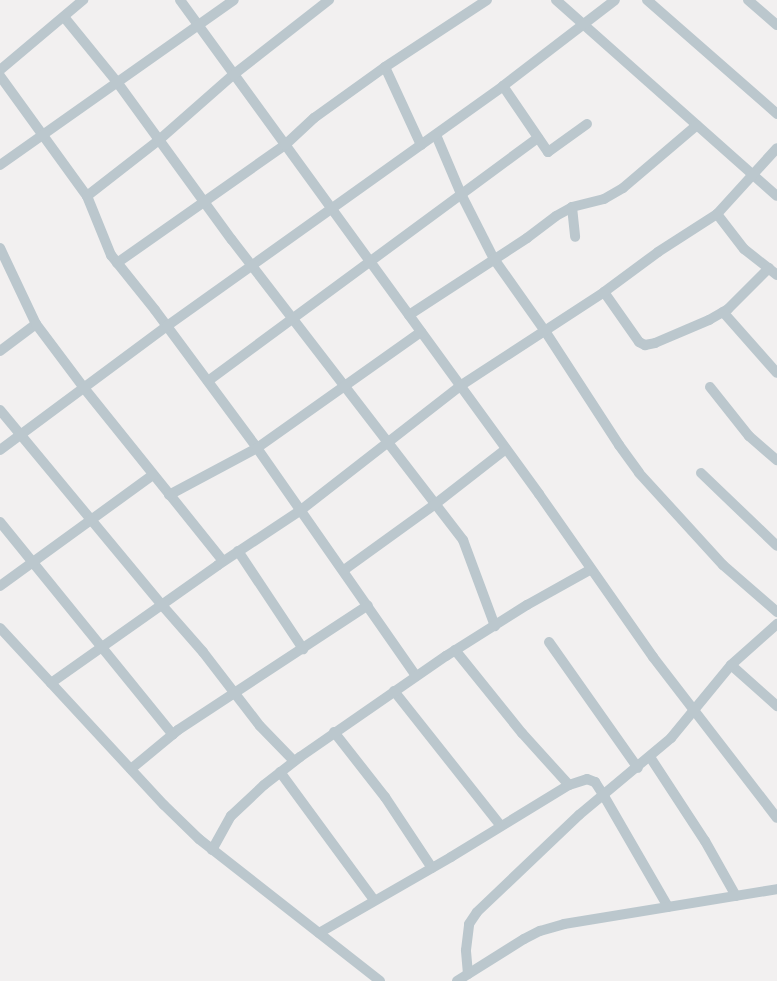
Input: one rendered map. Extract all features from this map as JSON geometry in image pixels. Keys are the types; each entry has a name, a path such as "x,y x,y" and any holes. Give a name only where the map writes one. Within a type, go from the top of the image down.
{"street":[{"path":"0,70 84,0"},
{"path":"180,0 506,449 590,570 693,711 777,818"},
{"path":"0,166 42,134 234,0"},
{"path":"87,196 158,140 317,4 329,0"},
{"path":"117,263 284,145 314,118 384,67 487,0"},
{"path":"556,0 777,196"},
{"path":"0,450 167,326 503,86 615,0"},
{"path":"647,0 777,114"},
{"path":"748,0 777,25"},
{"path":"64,17 117,82 291,318 463,540 495,626"},
{"path":"384,67 421,145"},
{"path":"0,76 87,196 110,255 167,326 258,448 416,676"},
{"path":"503,86 548,152 587,124"},
{"path":"409,315 556,216 572,207 604,199 623,188 697,125"},
{"path":"436,135 461,194 494,259 545,331 600,418 639,473 724,565 777,612"},
{"path":"208,381 291,318 538,138"},
{"path":"51,683 223,561 301,510 460,386 604,292 658,252 717,214 777,148"},
{"path":"572,207 575,237"},
{"path":"604,292 639,342 645,345 655,343 723,312 773,272 744,249 717,214"},
{"path":"0,248 36,324 84,388 223,561"},
{"path":"723,312 777,373"},
{"path":"0,351 36,324"},
{"path":"169,495 258,448 421,332"},
{"path":"710,387 749,436 777,460"},
{"path":"0,410 203,652 260,726 294,761"},
{"path":"344,570 434,505 506,449"},
{"path":"701,473 777,546"},
{"path":"0,586 31,561 153,475"},
{"path":"0,522 172,735"},
{"path":"238,551 303,649"},
{"path":"212,850 231,816 294,761 456,650 590,570"},
{"path":"131,769 172,735 368,605"},
{"path":"468,974 466,950 469,924 478,912 579,815 650,758 671,738 732,665 777,624"},
{"path":"0,628 164,805 212,850 319,933 374,979"},
{"path":"549,642 638,768"},
{"path":"456,650 522,733 569,785"},
{"path":"732,665 777,706"},
{"path":"394,691 501,826"},
{"path":"334,732 385,797 432,868"},
{"path":"650,758 705,841 736,896"},
{"path":"280,772 374,900"},
{"path":"319,933 432,868 569,785 587,779 595,782 604,796 668,907"},
{"path":"457,981 540,931 564,924 777,889"}]}
